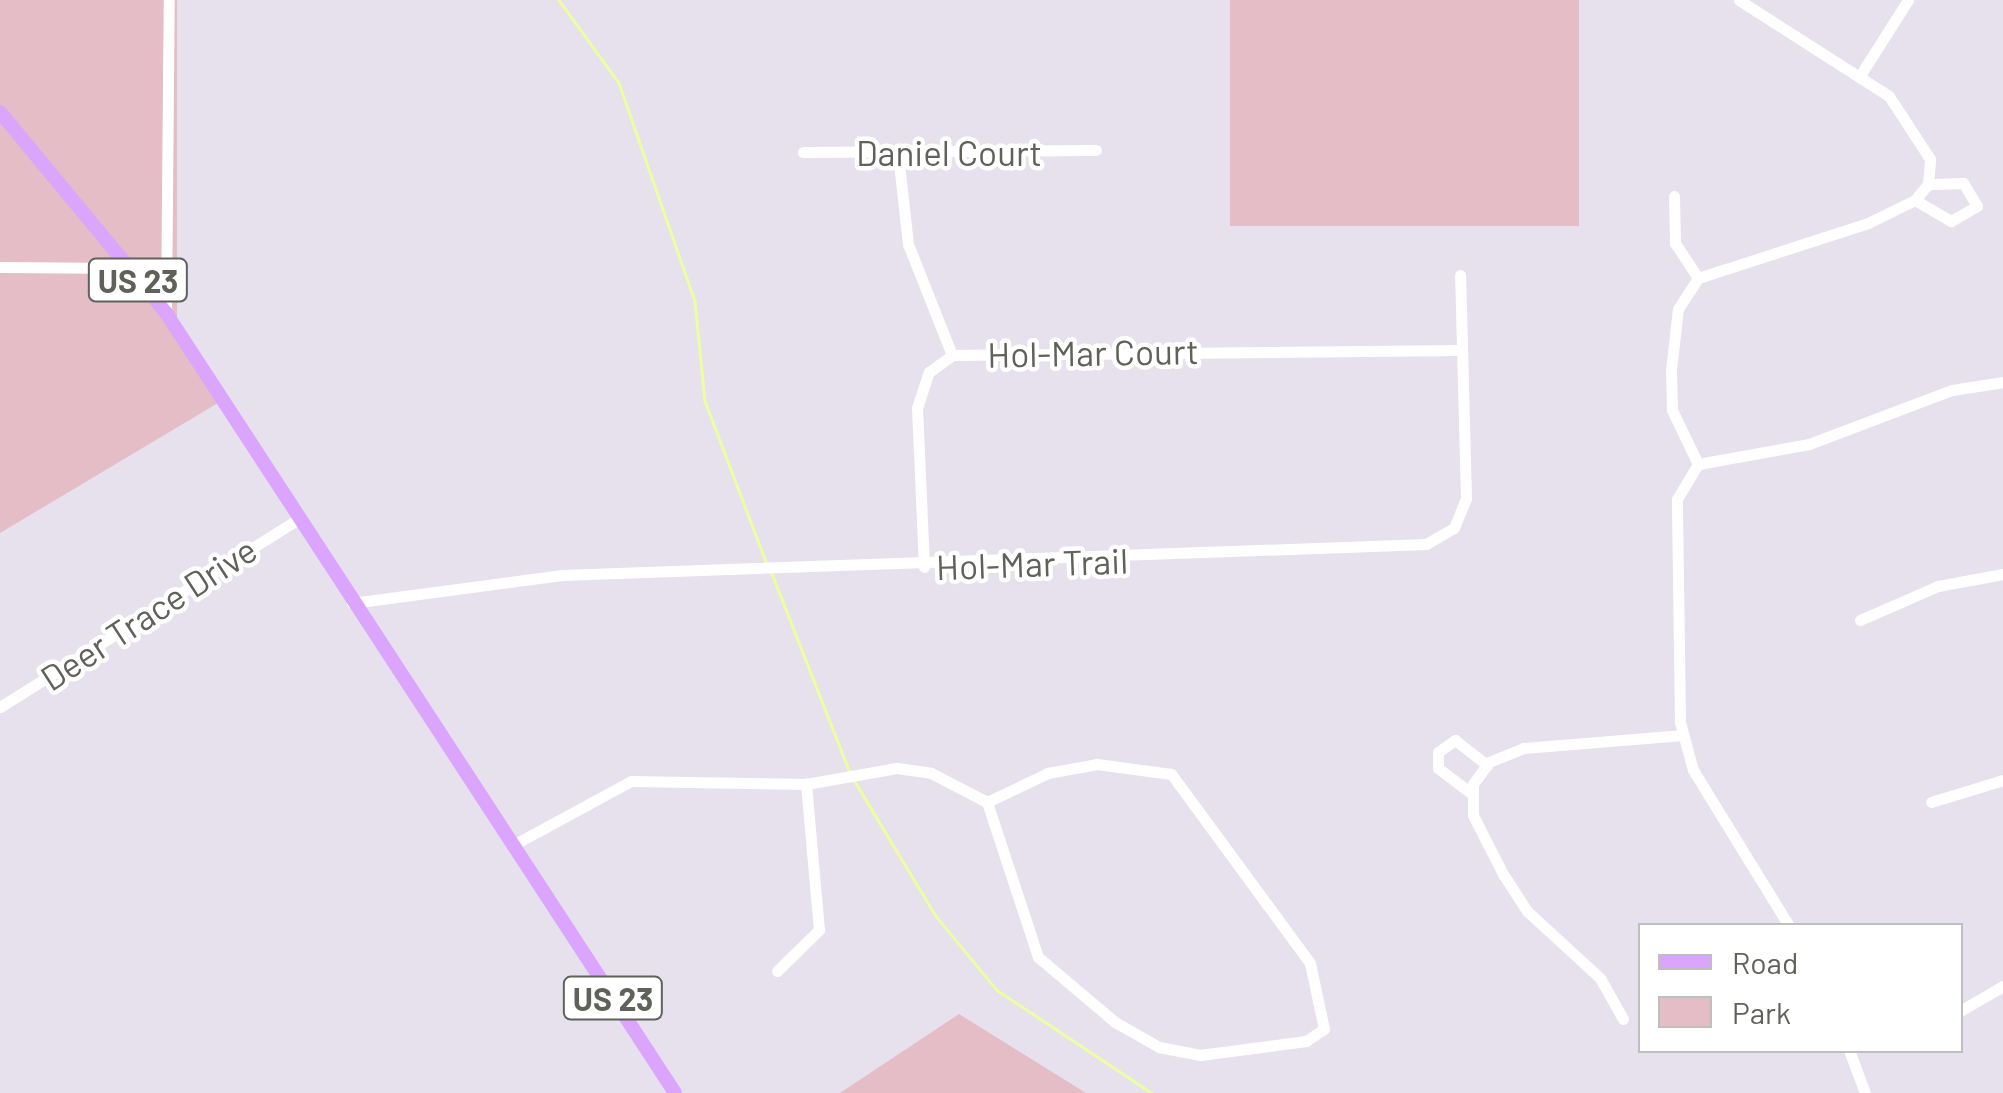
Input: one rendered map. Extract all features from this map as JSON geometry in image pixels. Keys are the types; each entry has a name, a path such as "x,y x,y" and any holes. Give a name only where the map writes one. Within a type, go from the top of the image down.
{"main road":[{"name":"US 23","path":"0,112 166,313 675,1093"}],"street":[{"path":"166,313 169,0"},
{"path":"1698,464 1672,410 1671,370 1678,309 1698,278 1916,200 1928,184 1930,159 1914,133 1862,74 1808,50 1739,0"},
{"path":"1862,74 1908,0"},
{"name":"Daniel Court","path":"803,152 1096,150"},
{"path":"898,154 908,244 952,355"},
{"path":"1916,200 1950,221 1977,206 1963,182 1928,184"},
{"path":"1674,196 1675,242 1698,278"},
{"path":"0,267 127,268"},
{"name":"Hol-Mar Trail","path":"352,602 462,581 1322,552 1442,539 1466,499 1460,276"},
{"name":"Hol-Mar Court","path":"924,567 917,408 930,372 952,355 1460,350"},
{"path":"1787,923 1693,770 1683,735 1674,684 1677,499 1698,464 1808,444 1952,390 2003,382"},
{"name":"Deer Trace Drive","path":"0,708 298,519"},
{"path":"1860,620 1938,586 2003,574"},
{"path":"1624,1019 1600,978 1527,911 1482,840 1472,792 1487,764 1523,748 1683,735"},
{"path":"1472,792 1438,768 1438,752 1455,740 1487,764"},
{"path":"515,844 631,781 806,784 897,768 962,784 987,802 1038,957 1159,1047 1232,1052 1306,1041 1324,1029 1310,963 1171,774 1146,764 1060,770 987,802"},
{"path":"1930,802 2003,780"},
{"path":"777,971 819,930 806,784"},
{"path":"1963,1008 2003,986"},
{"path":"1855,1053 1865,1093"}],"green space":[{"path":"0,0 177,0 177,331 218,403 0,533"},
{"path":"1230,0 1579,0 1579,226 1230,226"},
{"path":"959,1014 1086,1093 840,1093"}],"waterway":[{"path":"559,0 619,83 695,301 705,401 767,564"},
{"path":"771,571 850,773"},
{"path":"854,780 936,916 997,990 1152,1093"}]}
